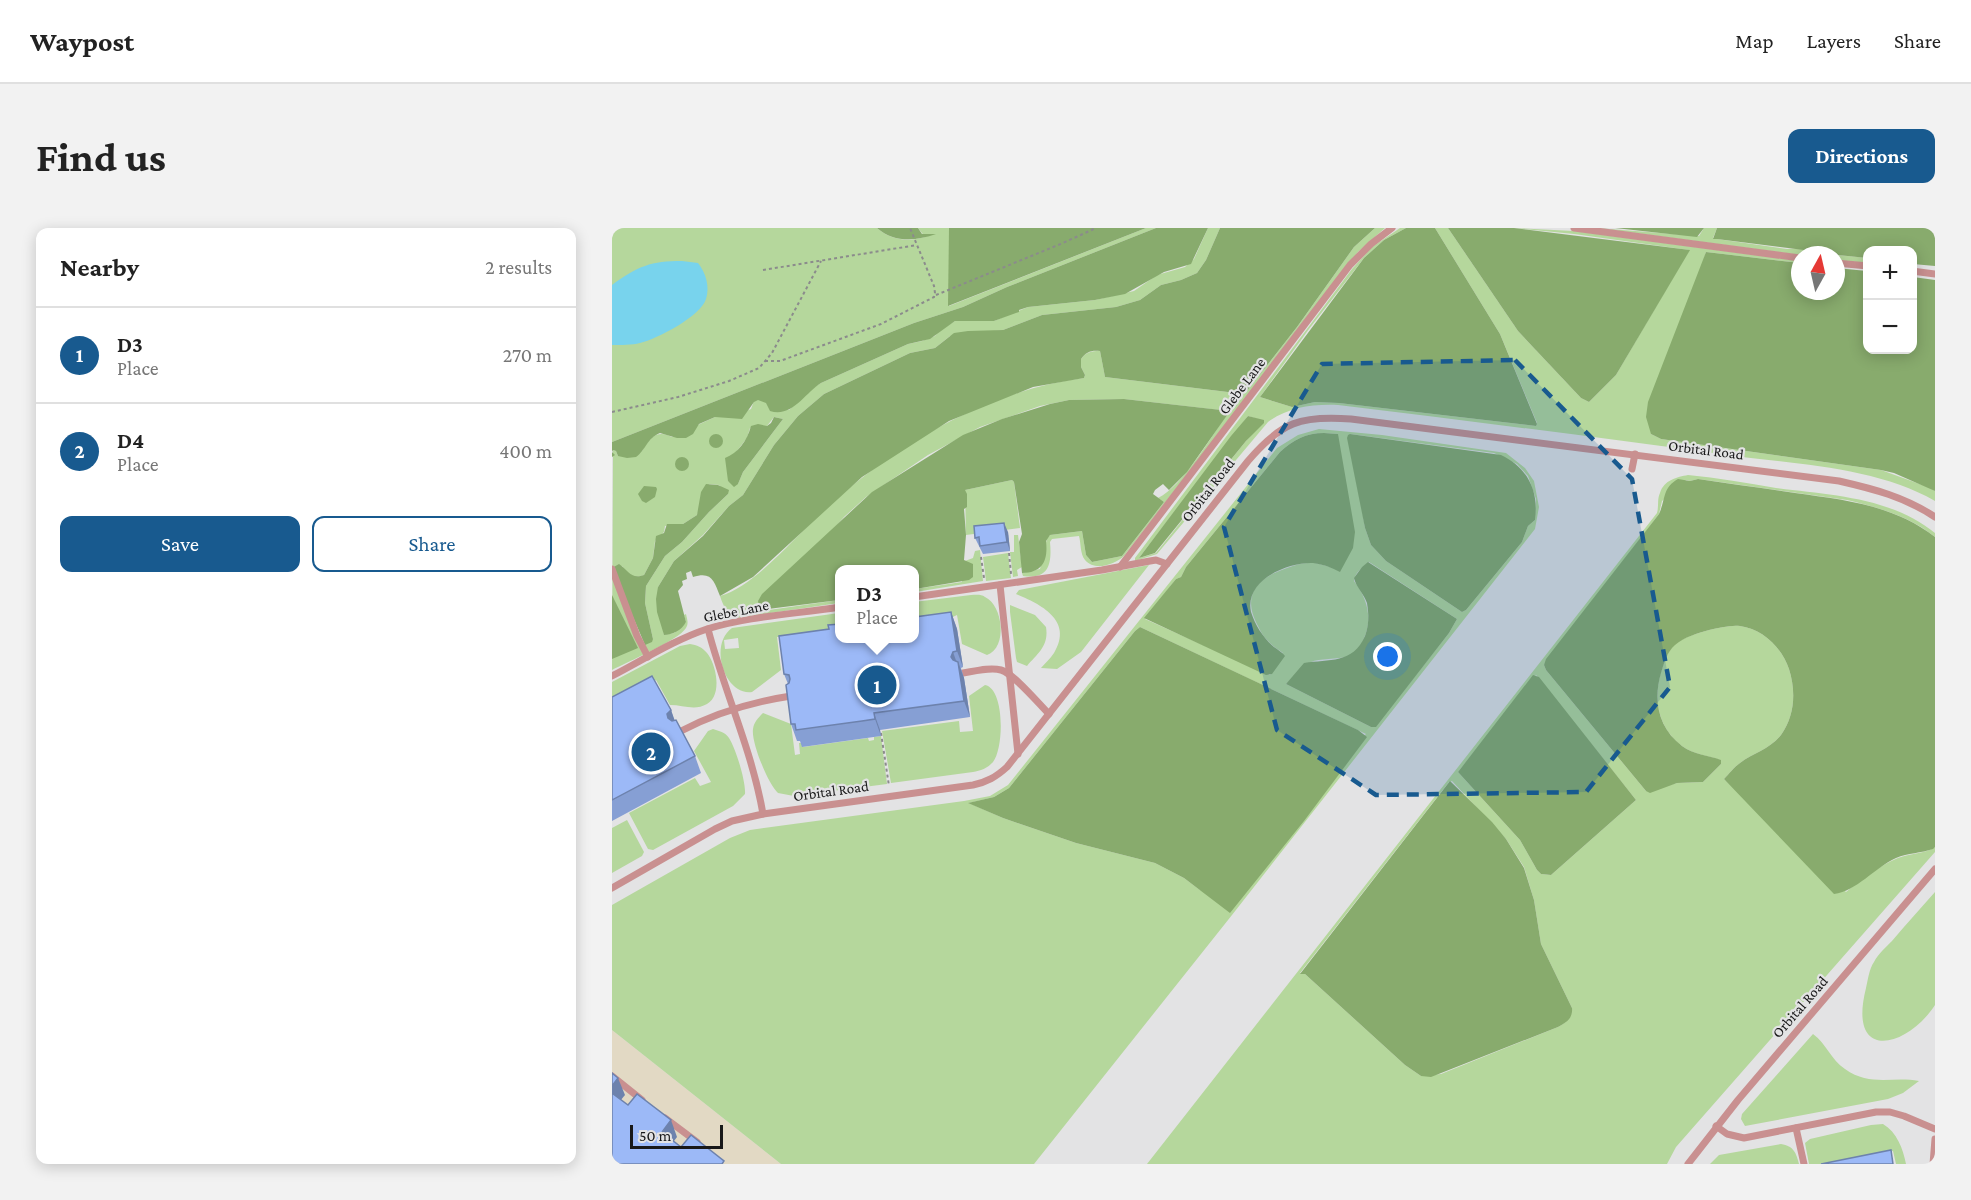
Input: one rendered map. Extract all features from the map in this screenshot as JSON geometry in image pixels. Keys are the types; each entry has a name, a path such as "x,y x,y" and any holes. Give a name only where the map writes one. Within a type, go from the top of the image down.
{"lane":[{"name":"Glebe Lane","path":"1120,567 1350,266 1371,244 1392,228"},
{"path":"1574,228 1791,257"},
{"path":"1845,263 1863,265"},
{"path":"1917,272 1935,274"},
{"name":"Orbital Road","path":"612,888 732,821 763,813 987,782 1007,767 1018,754 1261,446 1284,428 1304,420 1321,417 1351,419 1839,481 1892,494 1918,506 1935,518"},
{"path":"1632,469 1635,454"},
{"path":"919,596 1156,560 1167,564"},
{"path":"612,569 637,636 648,657"},
{"path":"1000,585 1018,754"},
{"name":"Glebe Lane","path":"612,676 708,629 739,622 835,609"},
{"path":"708,629 756,779 763,813"},
{"path":"963,673 1000,669 1010,674 1049,714"},
{"path":"679,732 706,717 759,701 791,696"},
{"name":"Orbital Road","path":"1688,1164 1716,1126 1935,869"},
{"path":"612,1076 650,1106"},
{"path":"1716,1126 1726,1134 1744,1138 1876,1112 1890,1112 1935,1129"},
{"path":"659,1113 706,1149"},
{"path":"1796,1128 1804,1164"},
{"path":"1933,1164 1935,1139"}],"path":[{"path":"910,228 934,286 934,296"},
{"path":"765,361 780,361 881,324 910,311 934,296 1096,228"},
{"path":"763,270 917,245"},
{"path":"612,412 655,403 729,381 753,371 772,353 821,261"},
{"path":"1009,553 1013,583"},
{"path":"981,557 985,587"},
{"path":"881,732 891,796"}],"highlighted area":[{"path":"1515,360 1632,479 1670,687 1586,792 1376,795 1277,730 1224,527 1322,364"}],"shaded area":[{"path":"612,1030 781,1164 612,1164"}],"green space":[{"path":"612,228 877,228 888,235 906,240 925,237 918,228 949,228 949,306 1146,228 1156,228 1007,287 963,307 914,323 612,442"},
{"path":"877,228 918,228 922,234 936,234 905,239 891,236"},
{"path":"949,228 1146,228 948,306"},
{"path":"1156,228 1208,228 1191,264 1164,272 1125,294 1095,300 1028,307 994,321 955,321 930,339 908,344 821,383 792,408 785,411 770,411 766,403 758,400 742,419 715,417 699,424 693,434 686,438 660,433 652,438 636,457 627,458 618,456 616,451 612,452 612,442 914,323 963,307 1007,287"},
{"path":"1208,228 1220,228 1206,260 1197,273 1161,285 1140,300 1116,307 1042,315 1003,330 950,336 935,348 910,353 824,394 798,416 774,445 743,495 674,561 658,587 664,635 674,633 686,622 684,615 686,614 688,623 686,628 674,638 612,670 613,450 618,456 642,451 658,434 672,437 715,417 732,417 751,409 754,401 758,399 789,410 811,389 821,383 908,344 935,336 955,321 994,321 1028,307 1095,300 1134,291 1157,275 1185,267 1194,259","holes":["774,417 783,419 743,472 738,484 728,481 733,456 747,438 750,428 767,426","709,484 719,485 728,494 682,542 665,556 646,586 645,603 653,639 644,644 613,572 622,566 631,575 644,575 653,558 655,541 664,532 665,526 683,524 697,515"]},
{"path":"1220,228 1375,228 1354,247 1297,327 1247,391 1236,393 1105,377 1100,351 1089,352 1081,359 1084,378 1033,387 949,421 862,477 753,577 720,596 714,582 708,576 693,577 691,571 686,573 687,579 682,581 683,585 678,591 686,622 677,632 664,635 657,612 656,599 658,587 674,561 703,536 729,506 743,495 774,445 798,416 824,394 910,353 935,348 954,333 1003,330 1042,315 1116,307 1140,300 1161,285 1197,273 1206,260"},
{"path":"1375,228 1385,228 1358,252 1124,556 1116,562 1099,566 1089,564 1082,555 1079,536 1052,539 1047,569 1032,577 1023,576 1022,573 1040,569 1047,538 1050,535 1082,531 1086,555 1092,562 1122,556 1164,502 1158,498 1187,472 1229,411 1124,399 1069,400 1040,406 980,427 928,455 866,497 844,517 762,611 835,601 835,604 737,618 726,609 720,596 733,591 761,572 822,512 878,466 910,444 977,408 1048,384 1084,378 1081,359 1089,352 1100,351 1105,377 1236,393 1247,391 1297,327 1354,247"},
{"path":"1400,228 1406,228 1384,240 1364,258 1260,397 1292,407 1315,402 1339,403 1536,426 1537,423 1500,334 1435,228 1448,228 1518,331 1581,398 1589,402 1616,375 1689,250 1514,228 1574,231 1791,260 1791,262 1706,252 1651,434 1661,439 1881,470 1935,491 1935,501 1887,481 1834,469 1582,435 1338,405 1319,405 1284,413 1268,422 1157,554 1135,561 1352,269 1372,247","holes":["1248,416 1264,421 1156,553 1139,558"]},
{"path":"1406,228 1435,228 1500,334 1536,426 1339,403 1315,402 1292,407 1260,397 1364,258 1384,240"},
{"path":"1448,228 1514,228 1690,250 1616,375 1589,402 1581,398 1518,331"},
{"path":"1597,228 1699,236 1704,228 1717,228 1713,238 1791,249 1791,254"},
{"path":"1615,228 1704,228 1697,237"},
{"path":"1717,228 1935,228 1935,266 1917,264 1917,246 1863,246 1863,258 1845,256 1845,246 1791,246 1791,248 1713,239"},
{"path":"1706,252 1791,262 1791,300 1845,300 1845,269 1863,271 1863,354 1917,354 1917,278 1935,280 1935,491 1894,473 1881,470 1661,439 1651,434 1646,417 1648,402"},
{"path":"1845,256 1863,258 1863,263 1845,261"},
{"path":"1124,399 1230,411 1187,472 1169,490 1163,484 1155,490 1153,494 1164,502 1122,556 1092,562 1086,555 1082,531 1050,535 1046,541 1043,564 1035,571 1022,573 1019,542 1022,534 1012,480 965,490 967,507 964,509 966,535 964,560 973,564 973,577 969,580 919,588 919,565 835,565 835,601 760,610 758,601 762,594 872,492 963,435 1002,419 1069,400"},
{"path":"1248,416 1264,420 1264,423 1246,441 1155,553 1139,558 1231,436"},
{"path":"774,417 783,419 734,487 728,481 725,458 741,446 751,426 758,424 767,426"},
{"path":"1319,429 1382,435 1506,453 1525,468 1534,481 1539,507 1535,529 1034,1164 781,1164 612,1030 612,905 730,838 750,830 964,801 990,796 1008,785 1277,448 1298,435","holes":["1311,434 1338,434 1333,568 1315,563 1297,565 1267,577 1255,589 1251,605 1253,615 1265,638 1283,653 1270,675 1145,619 1280,452 1300,438","1350,434 1494,453 1517,464 1528,476 1536,499 1535,520 1528,526 1522,542 1462,612 1386,561 1371,545 1365,528","1369,562 1457,619 1449,633 1375,727 1286,684 1311,662 1349,656 1360,646 1368,623 1365,601 1354,581 1361,568","1140,627 1366,734 1200,890 1184,878 1155,863 1076,843 1003,818 969,803 994,797 1009,788"]},
{"path":"1324,433 1338,434 1355,532 1353,548 1340,572 1313,563 1292,566 1270,575 1254,591 1251,612 1255,622 1267,640 1285,656 1272,674 1266,675 1144,618 1176,579 1181,577 1186,567 1280,452 1300,438"},
{"path":"713,434 719,434 723,441 719,448 713,448 709,444 709,438"},
{"path":"1350,434 1501,455 1525,474 1535,499 1535,520 1528,526 1522,542 1466,610 1462,612 1386,561 1371,545 1365,528 1347,438"},
{"path":"679,457 685,457 689,464 685,471 679,471 675,467 675,461"},
{"path":"1688,475 1838,496 1880,505 1918,521 1935,533 1935,537 1915,523 1894,514 1847,500 1698,479 1686,480 1662,501 1659,514 1544,665 1546,670 1646,791 1677,783 1703,782 1721,764 1720,760 1687,749 1667,731 1658,703 1663,665 1675,644 1691,635 1732,626 1756,631 1764,635 1776,647 1786,661 1793,686 1792,712 1786,728 1777,740 1738,765 1724,779 1846,892 1891,861 1935,847 1935,852 1676,1147 1667,1164 1147,1164 1657,513 1659,495 1665,485 1671,480","holes":["1536,675 1636,800 1551,875 1541,874 1537,870 1520,840 1458,772","1452,781 1506,839 1524,867 1534,900 1541,944 1572,1011 1564,1024 1558,1027 1441,1074 1421,1076 1405,1065 1305,974 1300,973"]},
{"path":"1678,479 1690,481 1698,479 1868,506 1903,518 1935,537 1935,847 1933,849 1896,858 1850,889 1834,894 1724,779 1738,765 1777,740 1786,728 1792,712 1793,686 1786,661 1764,635 1756,631 1736,626 1709,630 1683,640 1670,651 1661,673 1658,693 1660,713 1667,731 1682,746 1696,753 1721,760 1721,764 1703,782 1677,783 1650,793 1546,670 1544,665 1546,659 1659,514 1669,486"},
{"path":"1012,480 1020,528 966,535 965,490"},
{"path":"706,484 718,485 729,490 728,494 682,542 665,556 646,586 645,603 653,639 645,645 612,568 619,564 630,574 644,575 653,558 656,536 664,533 667,524 683,524 697,515 701,492"},
{"path":"644,486 657,489 655,497 646,503 638,494"},
{"path":"1014,535 1018,535 1022,567 1017,570 1018,576 1013,577 1010,552 1014,552"},
{"path":"980,550 983,581 919,591 919,588 962,582 965,561 973,558 975,551"},
{"path":"1008,553 1011,578 986,581 983,557"},
{"path":"1368,562 1457,619 1449,633 1376,727 1371,727 1286,684 1304,663 1347,656 1360,645 1368,624 1368,612 1366,600 1354,578"},
{"path":"1149,565 1081,652 1057,669 1041,668 1054,653 1060,631 1052,615 1044,608 1016,594 1019,590"},
{"path":"612,595 638,648 612,659"},
{"path":"971,595 983,596 996,608 1001,626 998,644 994,651 987,655 962,644 957,615 919,633 919,601"},
{"path":"1010,605 1035,615 1046,627 1044,644 1027,666 1017,662"},
{"path":"835,614 835,637 833,637 835,646 789,652 787,639 777,637 781,670 752,692 742,691 727,678 721,657 721,646 725,636 732,628","holes":["738,638 739,648 725,649 724,640"]},
{"path":"1140,627 1358,730 1367,737 1304,821 1230,913 1184,878 1155,863 1076,843 1003,818 968,803 994,797 1009,788"},
{"path":"690,644 703,649 713,664 716,687 712,700 698,707 670,705 656,680 612,717 612,682 680,646"},
{"path":"1533,675 1539,677 1636,800 1551,875 1541,874 1537,870 1520,840 1458,772"},
{"path":"985,685 992,689 996,697 1001,720 999,745 993,762 976,772 891,783 882,731 959,721 960,732 973,731 969,696"},
{"path":"763,713 791,724 795,755 800,754 799,743 802,743 803,747 868,738 869,741 881,736 887,784 794,796 778,793 765,772 753,735 754,724"},
{"path":"713,729 726,734 732,743 742,774 745,794 733,806 653,850 648,849 629,813 695,778 700,786 711,782 694,751 708,731"},
{"path":"1450,781 1492,822 1524,868 1534,900 1541,944 1572,1008 1572,1014 1558,1027 1431,1077 1421,1076 1405,1065 1305,974 1300,974"},
{"path":"627,820 644,852 642,856 612,873 612,828"},
{"path":"1935,892 1935,1005 1910,1031 1883,1041 1872,1038 1865,1028 1862,1012 1871,968 1880,953"},
{"path":"1813,1034 1840,1065 1863,1078 1919,1081 1903,1093 1888,1099 1745,1126 1741,1119 1742,1114"},
{"path":"1883,1124 1899,1141 1906,1164 1896,1164 1893,1151 1842,1164 1809,1164 1805,1143 1810,1139"},
{"path":"1781,1144 1789,1146 1794,1151 1799,1164 1710,1164 1719,1155"}],"water":[{"path":"682,261 698,263 707,280 708,290 702,306 678,326 648,341 612,345 612,285 645,266"}],"building":[{"path":"1004,523 1007,542 980,546 979,537 975,538 974,526"},
{"path":"951,612 957,651 953,652 951,657 958,662 964,701 874,713 875,719 796,730 795,724 791,724 786,685 790,679 789,675 784,674 779,636 829,629 828,625 835,624 835,643 919,643 919,616"},
{"path":"652,676 671,710 667,714 668,718 672,721 676,720 695,756 612,800 612,697"},
{"path":"612,1073 618,1078 612,1086"},
{"path":"612,1093 628,1105 637,1094 671,1120 662,1132 681,1147 691,1135 724,1161 722,1164 612,1164"},
{"path":"1891,1150 1893,1164 1821,1164"}],"place":[{"name":"D3","path":"877,685"},
{"name":"D4","path":"651,752"}]}
